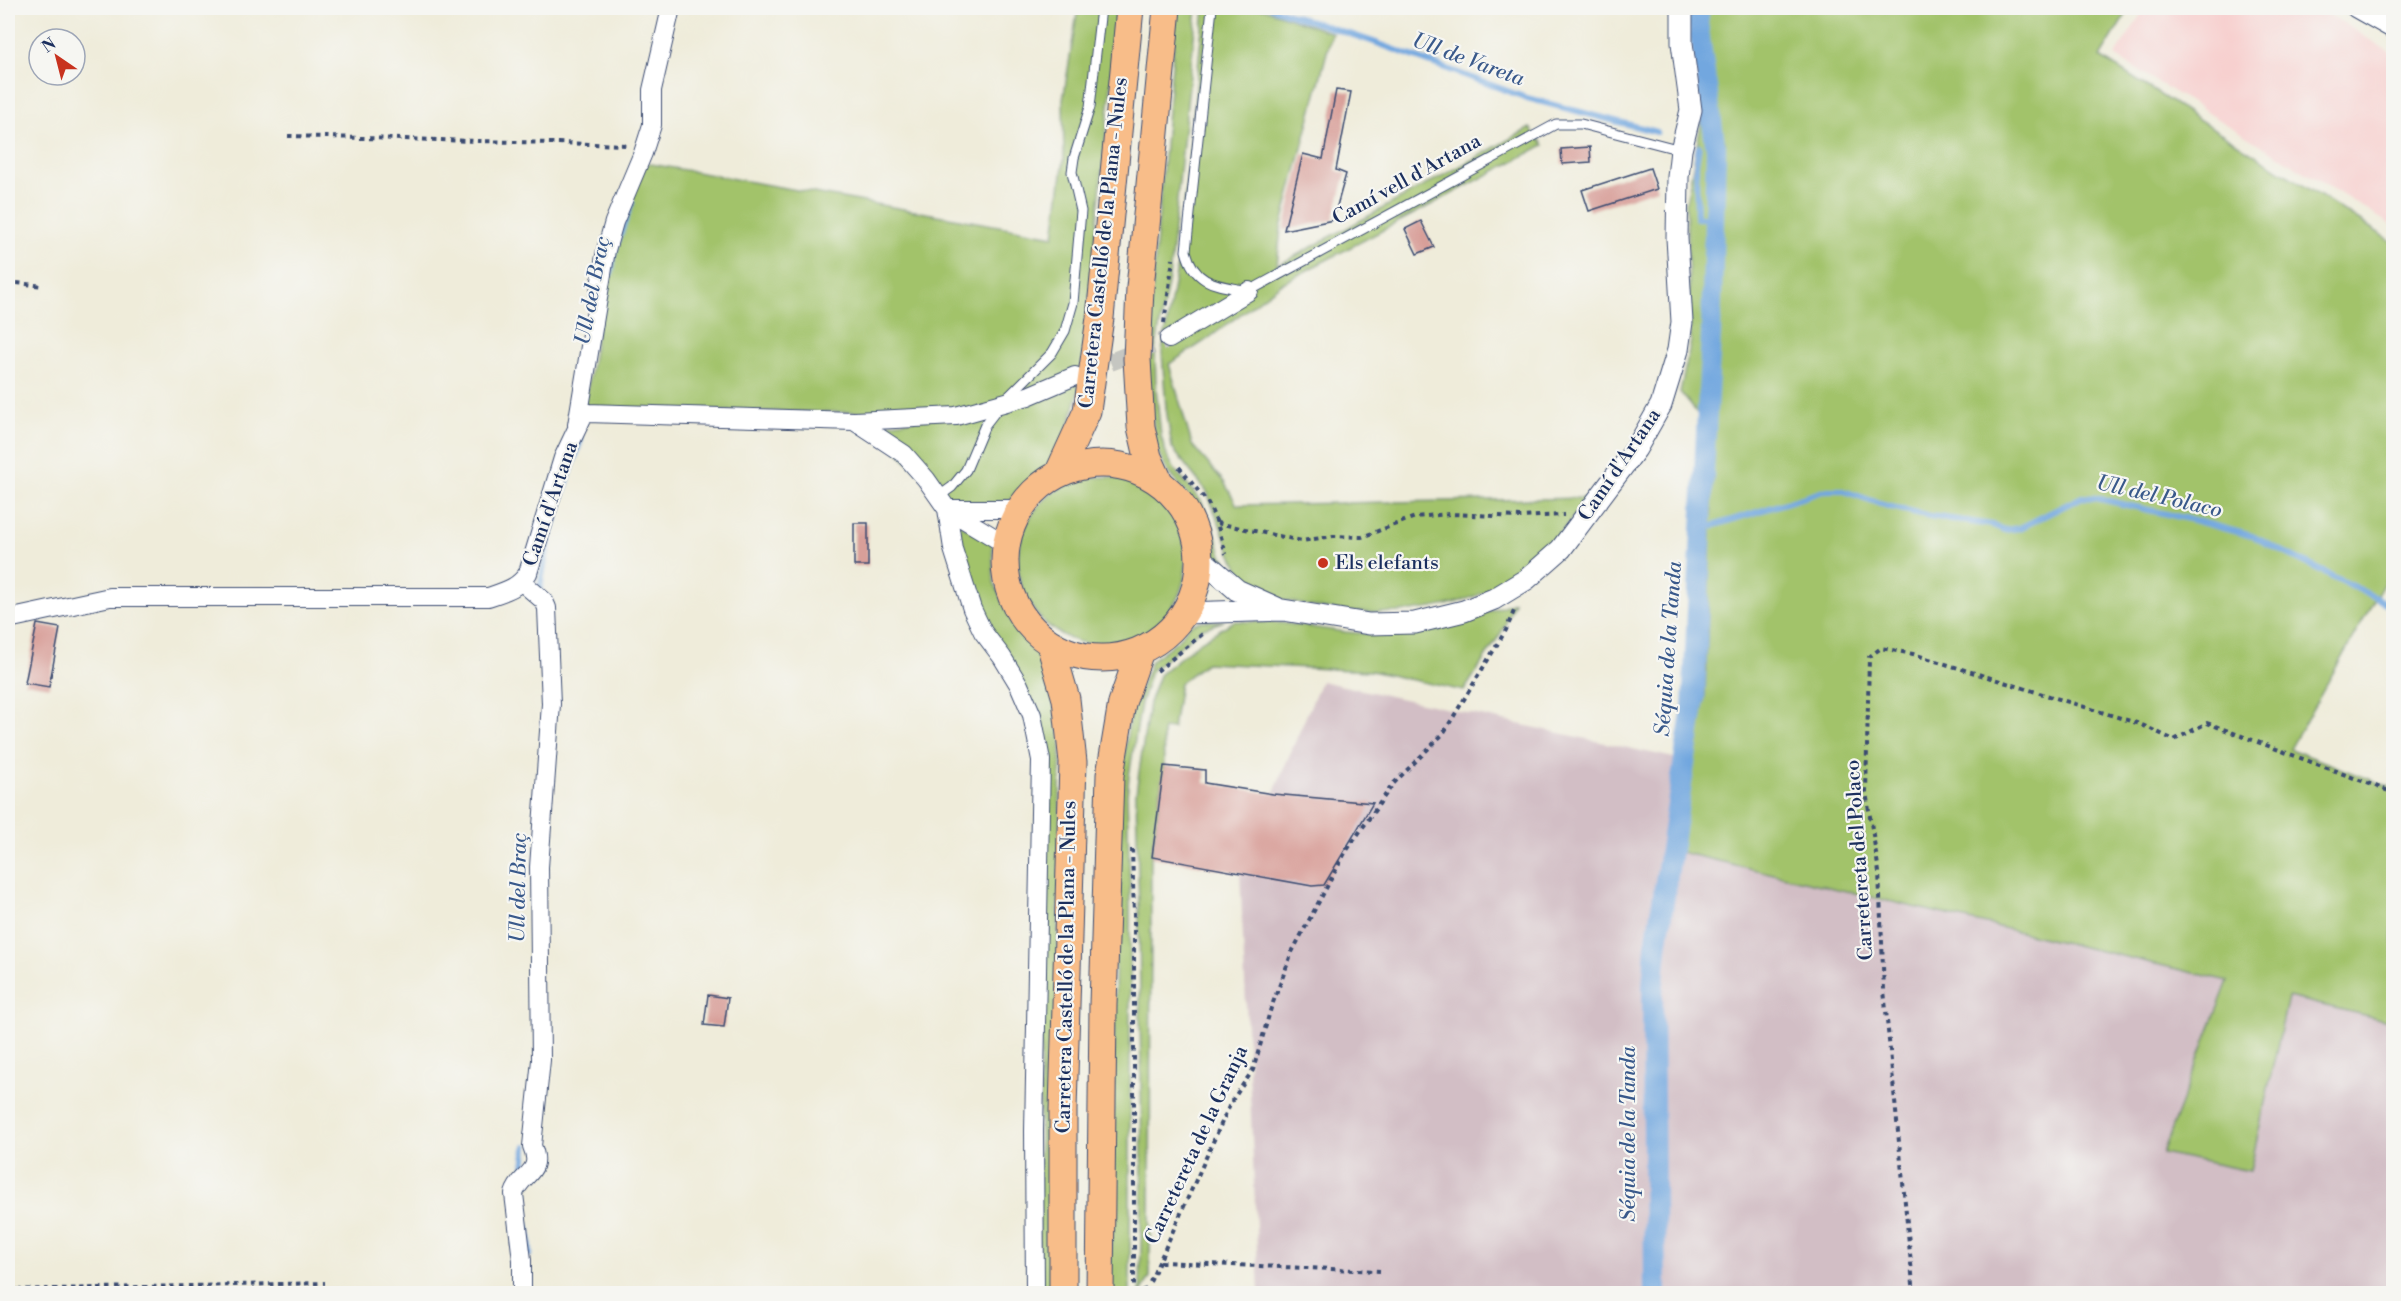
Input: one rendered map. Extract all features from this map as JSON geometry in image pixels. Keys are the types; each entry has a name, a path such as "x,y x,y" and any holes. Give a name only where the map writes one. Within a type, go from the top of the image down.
{"main road":[{"name":"Carretera Castelló de la Plana - Nules","path":"1059,472 1088,411 1100,318 1130,8"},
{"name":"Carretera Castelló de la Plana - Nules","path":"1159,481 1148,457 1141,427 1138,396 1138,332 1167,8"},
{"path":"1093,463 1128,466 1159,481 1188,515 1200,558 1196,587 1184,613 1165,635 1140,651 1110,658 1079,656 1050,644 1022,618 1006,583 1005,544 1018,509 1036,488 1059,472 1093,463"},
{"name":"Carretera Castelló de la Plana - Nules","path":"1050,644 1066,699 1073,762 1063,1110 1063,1293"},
{"name":"Carretera Castelló de la Plana - Nules","path":"1100,1293 1102,1029 1110,775 1122,703 1140,651"}],"street":[{"path":"577,427 606,250 614,222 651,125 652,90 671,8"},
{"name":"Camí d'Artana","path":"1184,613 1283,610 1369,624 1415,623 1464,611 1494,599 1527,579 1561,549 1590,513 1635,449 1661,405 1678,350 1682,322 1677,238 1677,187 1681,150 1691,110 1682,43 1682,8"},
{"path":"2355,8 2394,30"},
{"name":"Camí vell d'Artana","path":"1169,339 1249,291"},
{"path":"854,421 956,416 1028,396 1074,376"},
{"name":"Camí d'Artana","path":"8,619 110,597 489,597 513,589 528,573 563,458 577,427 587,413 854,421"},
{"path":"854,421 904,454 926,479 942,503 953,549 972,609 983,632 1002,657 1032,715 1041,760 1035,1131 1035,1293"},
{"path":"942,503 1018,509"},
{"path":"942,503 1005,544"},
{"name":"Camí d'Artana","path":"1200,558 1237,590 1283,610"},
{"path":"522,582 544,602 547,608 551,704 539,867 541,1060 532,1146 537,1157 535,1165 516,1186 513,1194 519,1235 522,1293"}],"lane":[{"path":"942,503 966,470 986,425 1002,403 1052,353 1065,331 1073,303 1081,211 1072,172 1074,158 1090,107 1101,8"},
{"path":"1212,8 1186,251 1195,273 1202,280 1249,291"},
{"name":"Camí vell d'Artana","path":"1249,291 1556,124 1581,124 1681,150"}],"path":[{"path":"288,136 645,145"},
{"path":"8,282 43,286"},
{"path":"1217,523 1302,542 1333,536 1362,537 1415,517 1450,514 1520,517 1590,513"},
{"name":"Carretereta de la Granja","path":"1145,1293 1231,1102 1253,1070 1271,1008 1292,952 1345,853 1393,784 1443,734 1506,630 1527,579"},
{"name":"Carretereta del Polaco","path":"1914,1293 1884,990 1879,872 1866,792 1869,657 1881,648 1913,654 2140,724 2174,740 2207,723 2394,793"},
{"path":"1160,1262 1380,1271"},
{"path":"8,1290 325,1283"}],"shaded area":[{"path":"2145,8 2318,8 2393,54 2393,226 2115,56"},
{"path":"1321,681 2393,915 2393,1293 1259,1293 1240,872"}],"green space":[{"path":"1078,8 1119,8 1080,387 1065,439 1049,466 1028,481 1010,500 997,503 949,503 873,426 957,413 584,410 611,248 646,163 1054,236 1064,158 1063,100"},
{"path":"1177,8 1197,8 1169,278 1155,350 1156,390 1161,436 1167,456 1175,470 1201,501 1213,526 1222,555 1232,572 1220,567 1203,518 1167,470 1156,448 1146,361"},
{"path":"1204,8 1262,8 1332,33 1281,228 1277,266 1530,128 1544,145 1281,284 1205,341 1169,364 1192,445 1224,482 1237,505 1588,498 1544,550 1502,584 1474,597 1444,606 1380,613 1317,607 1282,600 1244,586 1243,577 1230,551 1207,492 1172,448 1166,408 1162,352 1179,256"},
{"path":"1705,8 2130,8 2100,57 2393,242 2393,567 2290,749 2393,788 2393,1022 2288,997 2250,1171 2162,1153 2228,981 1680,852 1705,695 1725,142 1720,131 1705,33"},
{"path":"1704,108 1709,146 1708,240 1698,414 1680,392 1691,341 1686,203"},
{"path":"1102,477 1134,484 1148,491 1161,502 1172,515 1179,529 1186,561 1179,593 1172,607 1161,620 1148,631 1134,638 1102,645 1070,638 1056,631 1043,620 1032,607 1025,593 1018,561 1025,529 1032,515 1043,502 1056,491 1070,484"},
{"path":"954,521 992,542 994,582 1011,621 1039,654 1048,670 1061,742 1052,1293 1038,1293 1044,760 987,630"},
{"path":"1514,602 1504,628 1464,691 1371,671 1206,663 1180,683 1173,728 1163,729 1164,766 1151,857 1150,1277 1140,1294 1142,1180 1136,793 1149,703 1159,675 1199,642 1234,621 1282,623 1385,635 1439,630"},
{"path":"1202,621 1224,621 1201,629 1151,671 1141,703 1129,776 1127,795 1130,892 1130,1293 1110,1294 1118,812 1129,718 1151,661 1177,641 1190,625"}],"building":[{"path":"1336,90 1351,92 1336,170 1346,174 1333,220 1284,230 1303,154 1323,159"},
{"path":"1590,147 1591,162 1562,164 1561,149"},
{"path":"1650,168 1657,189 1589,211 1582,190"},
{"path":"1421,221 1434,247 1417,254 1405,229"},
{"path":"854,523 868,523 868,566 854,566"},
{"path":"37,624 60,628 49,687 25,683"},
{"path":"1164,766 1205,770 1205,783 1273,794 1373,803 1324,885 1312,886 1152,857"},
{"path":"708,995 728,998 724,1027 704,1025"}],"waterway":[{"name":"Ull de Vareta","path":"1272,8 1371,41 1527,98 1657,132"},
{"name":"Séquia de la Tanda","path":"1654,1294 1652,986 1655,946 1692,707 1711,334 1716,150 1698,23 1700,8"},
{"path":"1663,1294 1660,993 1664,949 1702,699 1723,145 1722,142 1714,142"},
{"name":"Ull de Vareta","path":"1699,146 1696,165 1697,218 1713,218"},
{"name":"Ull del Braç","path":"611,273 615,249 632,202"},
{"name":"Ull del Braç","path":"540,589 552,532 581,439"},
{"name":"Ull del Polaco","path":"1701,528 1827,490 1841,490 1887,506 1930,516 1992,525 2005,530 2020,528 2082,497 2096,498 2252,536 2394,607"},
{"name":"Ull del Braç","path":"524,1170 526,1147"},
{"name":"Ull del Braç","path":"526,1223 530,1254"}],"tunnel":[{"path":"1085,372 1169,339"}],"place":[{"name":"Els elefants","path":"1323,563"}]}
